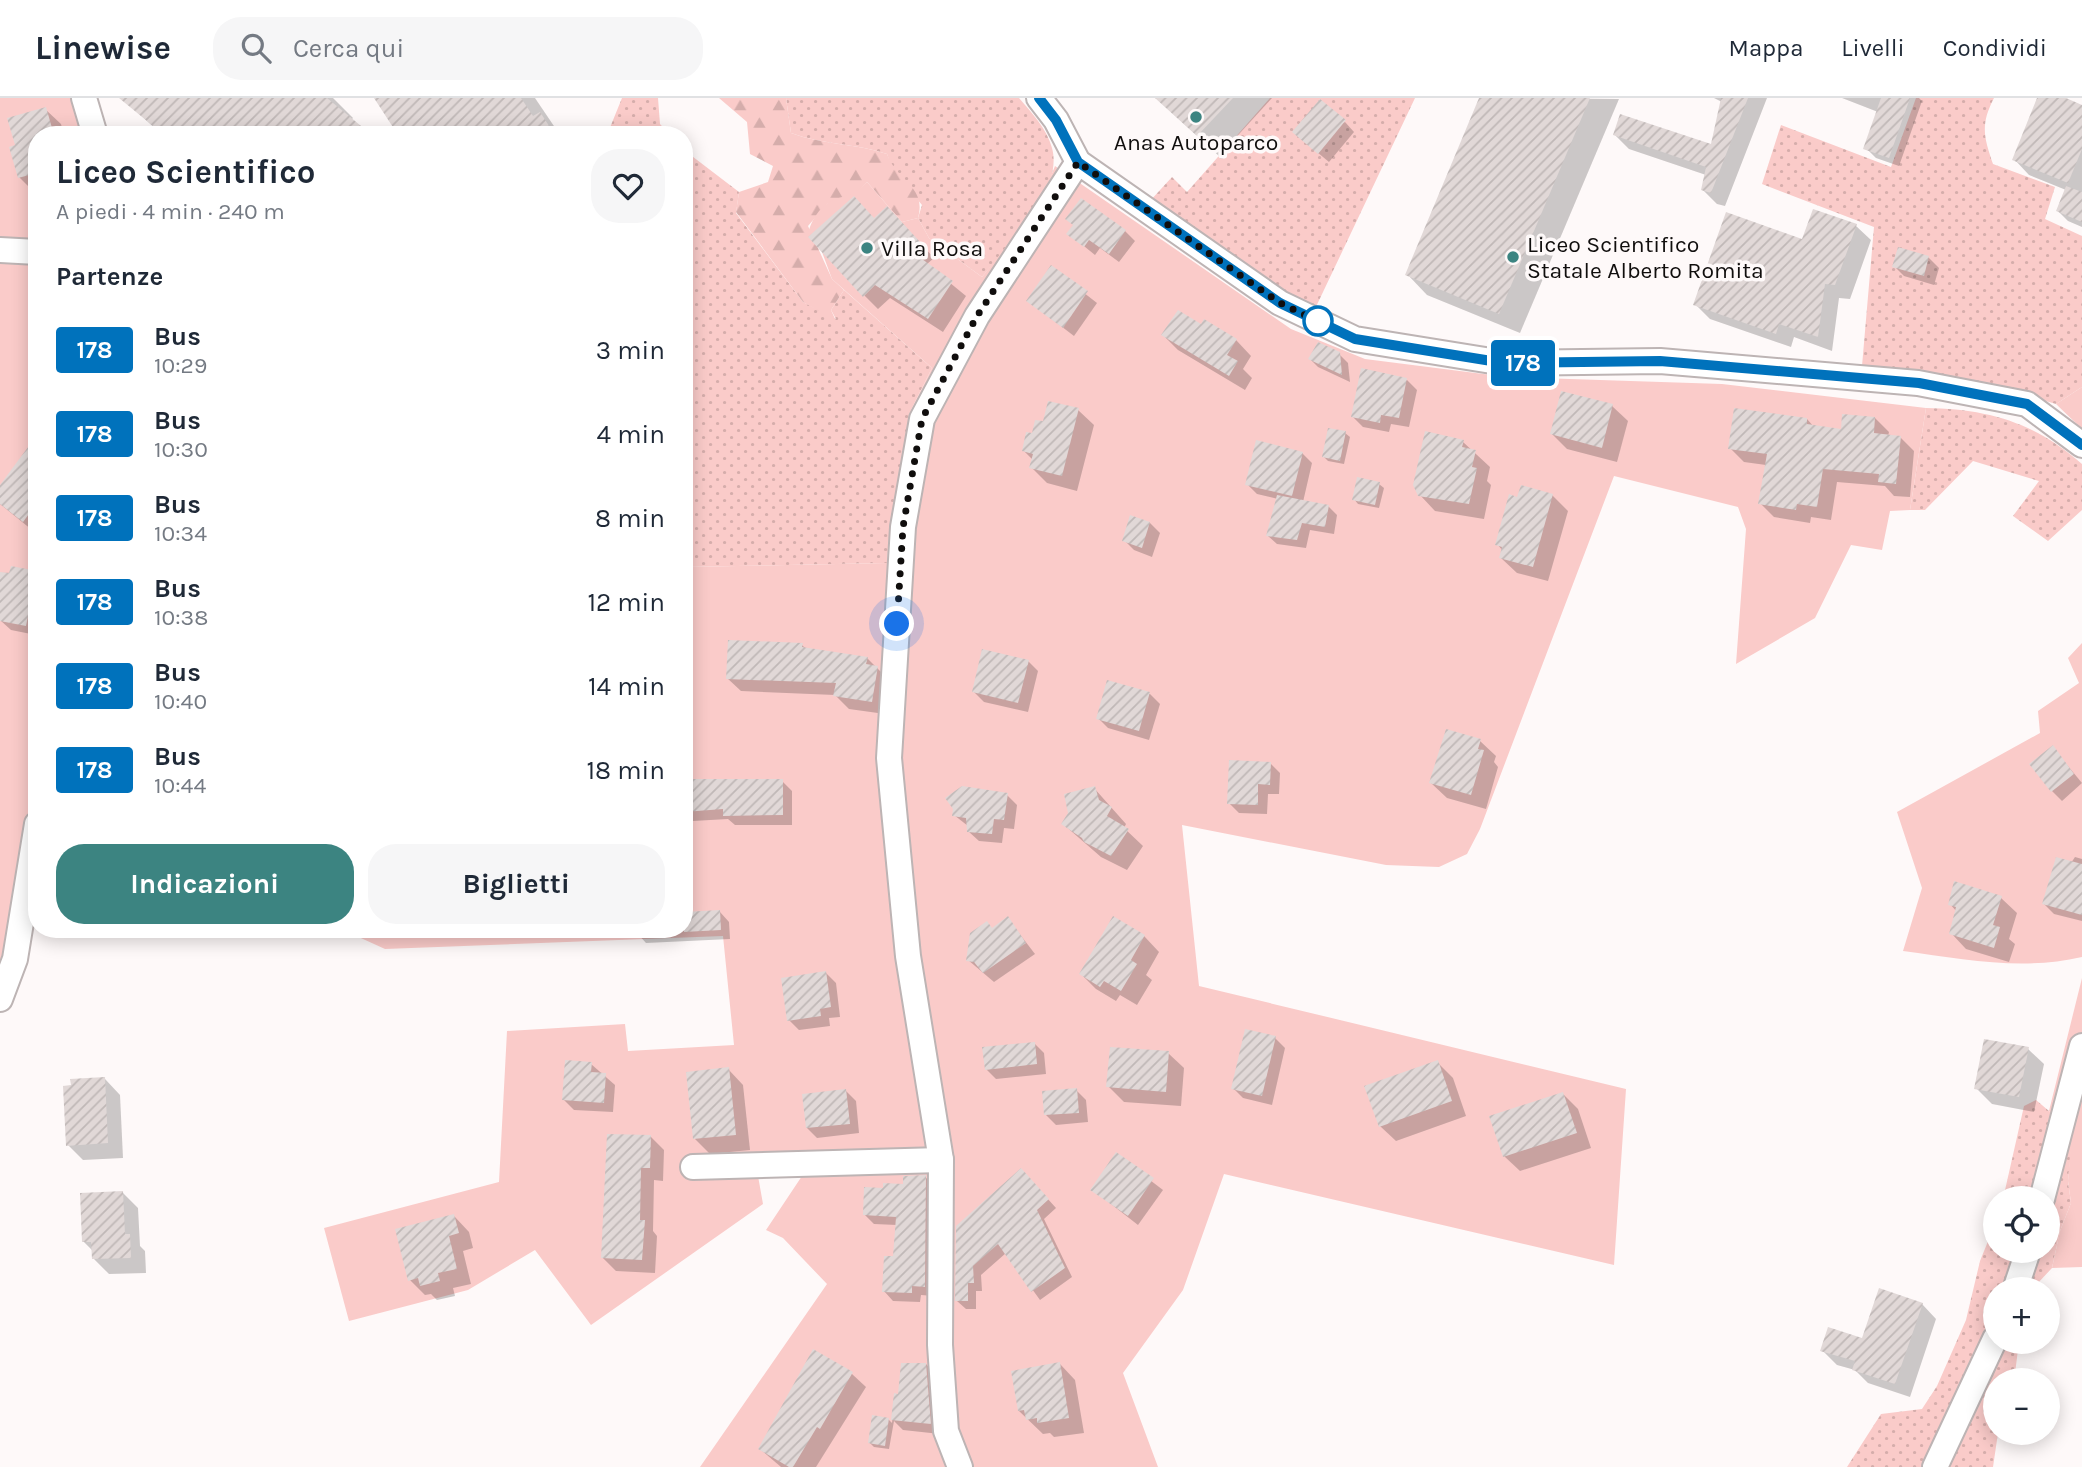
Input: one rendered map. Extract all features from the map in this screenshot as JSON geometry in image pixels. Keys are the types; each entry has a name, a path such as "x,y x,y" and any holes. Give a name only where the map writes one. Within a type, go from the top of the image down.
{"street":[{"path":"84,98 92,126"},
{"path":"1039,98 1056,120 1078,162 1280,303 1355,339 1504,363 1660,361 1919,383 2027,404 2082,445"},
{"path":"960,1467 946,1431 941,1355 941,1160 908,956 889,758 903,527 922,419 977,316 1078,162"},
{"path":"0,250 28,252"},
{"path":"0,999 15,960 28,880"},
{"path":"2045,1186 2082,1046"},
{"path":"693,1167 941,1160"},
{"path":"1935,1467 1988,1354"}],"green space":[{"path":"0,98 72,98 81,126 28,126 28,836 0,973"},
{"path":"622,98 658,98 662,126 611,126"},
{"path":"719,98 786,98 791,133 887,154 897,171 915,191 920,207 918,218 902,222 867,182 854,196 827,204 808,226 832,279 844,290 831,310 836,321 803,302 736,212 739,192 768,182 773,166 750,154 747,122"},
{"path":"786,98 1019,98 1050,141 1053,165 1050,182 1031,217 982,277 929,238 918,218 922,205 892,169 887,154 791,133"},
{"path":"1270,98 1415,98 1314,311 1149,202 1172,177 1187,192"},
{"path":"1916,98 1994,98 1985,124 1987,146 1993,164 2055,187 2045,219 2082,236 2082,387 2056,404 1960,380 1912,371 1862,366 1874,227 1762,184 1781,125 1891,167"},
{"path":"693,157 739,192 736,213 803,302 836,319 831,310 844,290 932,368 911,410 890,525 887,563 693,567"},
{"path":"1055,166 1291,329 1365,359 1507,377 1722,384 1926,408 1910,510 1890,511 1882,550 1851,545 1815,618 1736,664 1746,529 1738,507 1614,476 1480,829 1467,854 1439,867 1386,865 1182,825 1199,986 1626,1089 1614,1265 1224,1174 1183,1290 1123,1373 1158,1467 700,1467 827,1284 783,1238 766,1230 802,1176 758,1176 763,1204 591,1325 535,1250 468,1290 349,1321 324,1228 499,1182 507,1031 625,1024 628,1051 734,1045 723,936 693,937 693,567 887,563 890,525 911,410 932,368 832,279 822,252 808,237 817,213 833,200 855,192 867,182 902,222 918,218 929,238 982,277 1039,205"},
{"path":"2082,387 2082,429 2056,404"},
{"path":"1926,408 1990,415 2028,428 2046,438 2082,464 2082,510 2048,541 2013,516 2039,481 1973,461 1925,510 1910,510"},
{"path":"2082,643 2082,957 2015,963 1903,951 1922,888 1897,812 2040,733 2038,711 2079,683 2068,658"},
{"path":"361,938 671,938 385,949"},
{"path":"2082,978 2082,1267 2052,1268 2053,1263 2060,1263 2060,1231 2071,1203 2068,1181 2071,1142 2049,1111"},
{"path":"2036,1100 2049,1111 2072,1142 2068,1181 2071,1203 2060,1231 2060,1186 2006,1186 2024,1106"},
{"path":"1983,1254 1983,1263 2053,1263 2044,1277 1983,1277 1983,1354 2017,1354 2016,1368 1983,1368 1983,1445 1996,1445 1993,1467 1847,1467 1881,1414 1922,1409 1937,1386 1966,1320"}],"building":[{"path":"119,98 327,98 361,126 153,126"},
{"path":"374,98 521,98 533,116 540,112 549,126 466,125 392,126"},
{"name":"Anas Autoparco","path":"1155,98 1233,98 1197,136"},
{"path":"1479,98 1590,98 1499,314 1405,275"},
{"path":"1721,98 1748,98 1711,193 1701,190 1706,167 1613,135 1620,114 1711,144"},
{"path":"1881,98 1910,98 1889,158 1863,149"},
{"path":"2037,98 2066,98 2082,105 2082,149 2068,183 2012,160"},
{"path":"1320,99 1346,120 1318,154 1292,132"},
{"path":"46,107 51,126 28,126 28,175 18,178 9,147 15,145 7,118"},
{"path":"2066,186 2082,192 2082,222 2056,211"},
{"name":"Villa Rosa","path":"854,196 874,218 887,206 921,243 912,252 953,281 928,319 875,285 863,297 808,237"},
{"path":"1081,198 1126,230 1109,254 1089,240 1084,247 1066,234 1073,225 1065,219"},
{"path":"1813,209 1857,224 1835,285 1825,284 1818,337 1779,324 1776,334 1693,305 1726,212 1802,239"},
{"path":"1898,247 1929,256 1924,276 1892,267"},
{"path":"1051,265 1088,291 1063,328 1026,301"},
{"path":"1178,310 1201,324 1204,319 1237,339 1227,355 1238,361 1229,376 1161,335"},
{"path":"1318,342 1340,352 1342,375 1308,359"},
{"path":"1361,368 1407,378 1399,418 1381,415 1380,423 1351,417"},
{"path":"1561,391 1613,404 1602,448 1550,434"},
{"path":"1048,401 1079,408 1062,476 1029,468 1033,454 1022,451 1026,432 1032,433 1035,420 1043,421"},
{"path":"1734,408 1807,418 1807,424 1841,429 1842,414 1875,417 1874,433 1901,436 1896,484 1878,482 1879,474 1823,469 1817,507 1797,504 1796,510 1758,504 1767,454 1728,449"},
{"path":"1328,428 1346,431 1340,461 1322,457"},
{"path":"1425,431 1464,440 1462,447 1476,450 1472,467 1477,468 1469,504 1418,496 1413,485"},
{"path":"1256,440 1303,452 1292,496 1245,485"},
{"path":"28,447 28,515 23,522 0,504 0,485"},
{"path":"1357,477 1380,482 1375,505 1352,500"},
{"path":"1521,485 1553,494 1533,567 1499,558 1502,547 1495,545 1509,494 1517,497"},
{"path":"1277,495 1329,505 1325,527 1302,523 1297,540 1266,536"},
{"path":"1130,515 1150,522 1142,548 1122,541"},
{"path":"11,566 28,569 26,626 0,621 0,572 9,573"},
{"path":"728,640 803,643 802,647 868,657 866,664 878,666 872,702 833,696 836,683 726,679"},
{"path":"982,649 1029,660 1018,703 972,692"},
{"path":"1107,680 1150,692 1139,731 1096,719"},
{"path":"1446,729 1481,739 1478,749 1484,750 1471,795 1429,783"},
{"path":"2053,745 2074,774 2051,792 2029,764"},
{"path":"1229,760 1271,762 1270,785 1258,784 1258,805 1227,804"},
{"path":"693,779 783,779 783,815 723,816 723,809 693,811"},
{"path":"962,786 1008,793 1004,820 994,819 992,834 967,832 966,818 952,816 953,809 945,798"},
{"path":"1095,786 1099,800 1112,807 1107,816 1129,829 1111,856 1084,842 1061,824 1068,813 1064,794"},
{"path":"2056,857 2082,864 2082,915 2042,904"},
{"path":"1954,881 2002,896 1993,925 2000,927 1994,948 1949,934 1956,907 1948,905"},
{"path":"720,910 721,930 693,932 693,912"},
{"path":"1008,916 1026,943 983,973 974,962 966,961 970,933 987,921 992,928"},
{"path":"1113,916 1145,935 1131,960 1137,964 1121,991 1104,981 1100,987 1079,974"},
{"path":"826,971 831,1007 820,1009 821,1016 787,1021 781,978"},
{"path":"1245,1029 1276,1036 1262,1096 1231,1089"},
{"path":"1984,1039 2029,1047 2019,1097 1974,1089"},
{"path":"1035,1042 1037,1064 985,1070 982,1047"},
{"path":"1110,1047 1169,1051 1166,1092 1106,1087"},
{"path":"565,1060 592,1062 591,1072 606,1073 604,1103 562,1100"},
{"path":"1438,1060 1452,1101 1379,1127 1364,1086"},
{"path":"729,1067 736,1135 693,1139 686,1072"},
{"path":"105,1077 108,1143 66,1146 63,1086 71,1085 70,1079"},
{"path":"1077,1088 1079,1113 1044,1115 1042,1091"},
{"path":"846,1089 850,1124 806,1128 802,1094"},
{"path":"1563,1092 1577,1133 1503,1157 1489,1116"},
{"path":"607,1134 651,1135 650,1168 641,1168 640,1220 645,1220 642,1260 601,1258"},
{"path":"1116,1152 1154,1178 1128,1216 1090,1190"},
{"path":"1021,1168 1049,1199 1037,1210 1065,1268 1031,1292 998,1244 973,1266 974,1283 968,1283 968,1301 955,1301 956,1226"},
{"path":"926,1175 925,1287 912,1286 912,1293 882,1292 884,1256 893,1256 896,1217 863,1215 864,1187 883,1188 883,1183 903,1184 903,1176"},
{"path":"123,1191 125,1234 130,1234 131,1258 92,1259 91,1242 82,1242 80,1193"},
{"path":"454,1214 459,1233 449,1236 457,1269 438,1273 440,1281 420,1286 418,1278 408,1281 395,1229"},
{"path":"1879,1288 1923,1303 1895,1384 1852,1370 1855,1361 1820,1351 1828,1327 1862,1338"},
{"path":"813,1349 853,1372 820,1429 817,1427 793,1467 789,1467 758,1449"},
{"path":"1060,1362 1069,1418 1037,1423 1037,1418 1026,1420 1024,1410 1018,1411 1011,1371"},
{"path":"901,1363 926,1363 931,1424 891,1420 894,1393 898,1394"},
{"path":"872,1415 889,1418 885,1446 868,1443"}],"bus line":[{"name":"178","path":"1039,98 1056,120 1078,162 1157,220 1280,303 1355,339 1504,363 1660,361 1919,383 2027,404 2082,445"}],"place":[{"name":"Anas Autoparco","path":"1196,117"},
{"name":"Villa Rosa","path":"867,248"},
{"name":"Liceo Scientifico Statale Alberto Romita","path":"1513,257"}],"route":[{"path":"897,624 903,527 922,419 977,316 1078,162 1157,220 1280,303 1330,327 1318,321"}]}
